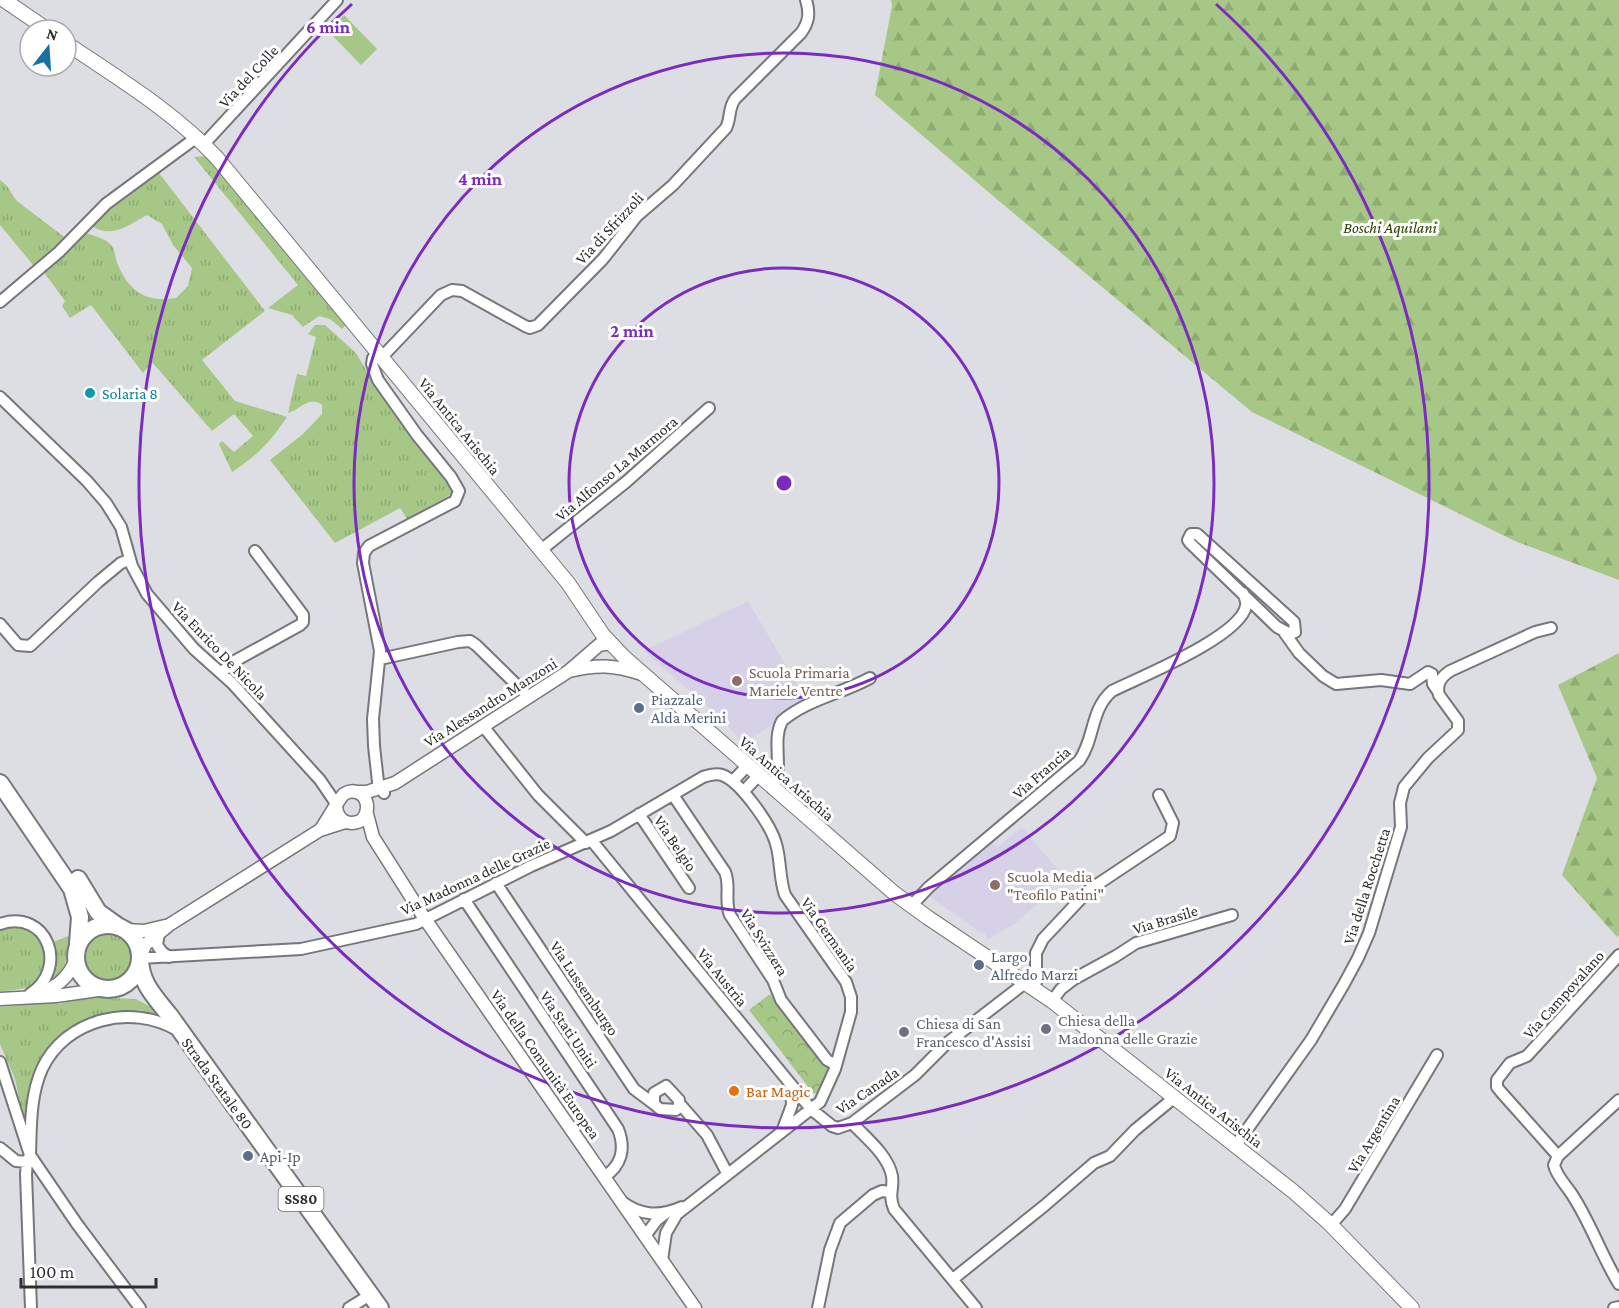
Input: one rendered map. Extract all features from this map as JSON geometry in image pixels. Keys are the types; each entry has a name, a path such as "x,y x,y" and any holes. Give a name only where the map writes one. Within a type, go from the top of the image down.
{"main road":[{"path":"4,0 30,18"},
{"name":"Via Antica Arischia","path":"78,51 165,110 200,141 568,583 610,643 758,776 911,906 1052,1001 1294,1192 1331,1225 1413,1308"},
{"name":"SS80","path":"4,788 55,844 98,912 124,929 137,942 140,958"},
{"name":"SS80","path":"4,788 63,873 74,893 81,922 77,953 78,969 93,985 109,988"},
{"path":"77,953 85,934 97,927 109,925 124,929"},
{"path":"109,988 123,985 132,979 138,969 140,958"},
{"name":"Strada Statale 80","path":"140,958 140,969 144,982 375,1301"},
{"name":"Strada Statale 80","path":"109,988 138,993 161,1005"}],"street":[{"name":"Via del Colle","path":"1,302 39,270 106,204 200,141 337,0"},
{"name":"Via di Sfrizzoli","path":"380,355 441,295 452,290 467,293 525,326 530,328 538,325 603,259 637,216 726,129 732,103 807,25 809,16 806,0"},
{"path":"320,830 341,796 353,792 382,791 374,746 373,719 380,659 363,563 366,549 455,501 459,491 378,380 372,364 373,358 380,355"},
{"name":"Via Enrico De Nicola","path":"0,397 106,502 121,527 129,560 147,594 194,649 220,673 320,780 337,805"},
{"name":"Via Alfonso La Marmora","path":"541,550 626,482 709,408"},
{"path":"1299,653 1294,622 1197,534 1191,534 1188,540 1190,543 1284,632 1299,653 1323,676 1336,684 1381,680 1410,684 1428,672 1432,674 1434,688 1438,690 1440,680 1450,671 1535,632 1551,627"},
{"path":"220,673 231,663 303,622 303,615 255,551"},
{"path":"0,624 18,645 30,646 98,582 121,563 129,560"},
{"path":"1236,622 1246,608 1243,593"},
{"name":"Via Francia","path":"911,906 929,887 1078,761 1088,745 1100,704 1112,691 1199,649 1236,622 1252,615 1269,619"},
{"path":"585,662 594,636 592,618"},
{"path":"1284,632 1290,634 1295,632"},
{"path":"380,659 470,641 529,697"},
{"path":"585,662 599,659 610,643"},
{"name":"Via Alessandro Manzoni","path":"367,812 382,791 585,662 616,666 644,675"},
{"path":"772,788 777,777 777,741 782,721 813,701 845,691 870,678"},
{"name":"Via della Rocchetta","path":"1236,1145 1311,1040 1344,984 1369,933 1401,827 1400,803 1404,788 1428,758 1458,730 1458,721 1439,695 1438,690"},
{"name":"Via Austria","path":"483,726 538,795 589,842 811,1109 824,1122 835,1127"},
{"path":"733,781 747,766"},
{"name":"Via Madonna delle Grazie","path":"140,958 301,949 408,926 548,858 589,842 690,783 710,775 720,774 733,781"},
{"path":"744,791 758,776"},
{"name":"Via Enrico De Nicola","path":"320,780 334,788 353,792"},
{"name":"Via Germania","path":"645,1236 657,1220 669,1217 685,1206 782,1132 822,1098 836,1065 851,1012 849,989 785,895 775,838 744,791 733,781"},
{"path":"140,958 144,947 164,929 320,830 362,820 367,812 366,800 353,792"},
{"name":"Via Svizzera","path":"673,795 725,872 728,882 727,908 730,915 773,980 781,1000 827,1060 836,1065"},
{"path":"1029,985 1036,982 1039,946 1069,910 1089,890 1170,836 1173,823 1159,795"},
{"path":"337,805 339,816 348,823"},
{"name":"Via della Comunità Europea","path":"367,812 373,837 425,919 695,1308"},
{"name":"Via Belgio","path":"639,814 689,888"},
{"name":"Via della Comunità Europea","path":"348,823 373,837"},
{"name":"Via Lussemburgo","path":"496,883 634,1089 660,1109 676,1107"},
{"name":"Via Stati Uniti","path":"464,899 618,1129 621,1140 620,1160 614,1171 604,1177"},
{"name":"Via Brasile","path":"1052,1001 1061,989 1074,979 1136,943 1233,915"},
{"path":"0,924 15,921 32,925 48,943 51,958 48,972 40,985 24,997"},
{"path":"124,929 164,929"},
{"path":"164,929 157,945 169,957"},
{"path":"24,997 60,983 70,971 77,953"},
{"name":"Via Campovalano","path":"1619,955 1527,1056 1510,1062 1497,1080 1497,1086 1558,1156 1555,1169 1584,1214 1619,1284"},
{"name":"Via Canada","path":"835,1127 852,1123 915,1076 947,1043 1029,985"},
{"path":"0,999 56,996 109,988"},
{"path":"31,1308 26,1189 34,1091 42,1069 58,1047 81,1029 109,1018 137,1016 162,1023 183,1034"},
{"name":"Via Argentina","path":"1331,1225 1345,1209 1437,1055"},
{"path":"0,1062 20,1122 29,1159 140,1308"},
{"path":"782,1132 792,1106 791,1085"},
{"name":"Via Lussemburgo","path":"654,1104 654,1094 666,1086 670,1089 676,1107 688,1115 707,1135 727,1173"},
{"path":"953,1279 1094,1163 1110,1156 1135,1130 1175,1097"},
{"path":"1558,1156 1619,1100"},
{"path":"20,1122 26,1125 32,1118"},
{"path":"852,1123 888,1163 893,1179 890,1192 894,1209 976,1308"},
{"path":"0,1148 16,1161 29,1159"},
{"path":"818,1308 830,1250 840,1223 873,1195 882,1191 890,1192"},
{"name":"Via Germania","path":"618,1198 627,1205 646,1213 669,1217"},
{"path":"662,1260 669,1217"},
{"path":"350,1308 375,1301"},
{"path":"1614,1308 1619,1307"}],"shaded area":[{"name":"Scuola Primaria Mariele Ventre","path":"748,601 806,699 781,716 774,724 743,743 719,716 644,651"},
{"name":"Scuola Media \"Teofilo Patini\"","path":"1022,827 1061,873 1033,898 1038,904 1014,924 988,939 985,933 980,932 929,896 993,843 997,848"}],"green space":[{"name":"Boschi Aquilani","path":"891,0 1619,0 1619,580 1517,542 1252,412 875,95 892,6"},
{"path":"344,15 377,49 361,65 328,31"},
{"path":"206,156 346,325 342,329 330,319 319,316 303,327 292,315 268,308 298,285 194,157"},
{"path":"159,173 265,311 202,360 235,401 287,417 263,448 232,472 219,444 222,441 234,452 253,436 234,414 212,431 152,362 143,373 91,305 70,318 62,306 65,301 43,271 86,233 103,239 111,245 122,273 139,293 155,299 176,298 188,286 192,268 173,245 162,224 147,215 113,231 99,230 92,226"},
{"path":"0,180 18,202 67,239 34,266 0,225"},
{"path":"315,325 325,325 356,353 376,387 408,431 452,484 454,491 407,519 400,508 335,543 270,460 303,434 322,414 322,405 317,402 309,402 288,413 297,374 306,376 316,337 308,334"},
{"path":"1619,653 1619,935 1617,937 1562,875 1597,778 1558,685"},
{"path":"22,925 34,932 43,943 48,964 33,987 0,992 0,929"},
{"path":"103,931 113,931 126,938 133,951 133,961 126,974 113,981 103,981 94,977 87,970 83,961 83,951 87,942 94,935"},
{"path":"71,935 64,966 61,972 50,981 56,961 53,942"},
{"path":"770,994 822,1064 825,1063 831,1070 824,1094 813,1093 749,1010"},
{"path":"88,997 136,999 149,1006 157,1014 140,1010 115,1013 57,1042 27,1118 25,1117 15,1079 0,1044 0,1007 53,1002 59,1004"}],"place":[{"name":"Solaria 8","path":"90,393"},
{"name":"Scuola Primaria Mariele Ventre","path":"737,681"},
{"name":"Piazzale Alda Merini","path":"639,708"},
{"name":"Scuola Media \"Teofilo Patini\"","path":"995,885"},
{"name":"Largo Alfredo Marzi","path":"979,965"},
{"name":"Chiesa della Madonna delle Grazie","path":"1046,1029"},
{"name":"Chiesa di San Francesco d'Assisi","path":"904,1032"},
{"name":"Bar Magic","path":"734,1091"},
{"name":"Api-Ip","path":"248,1156"}]}
